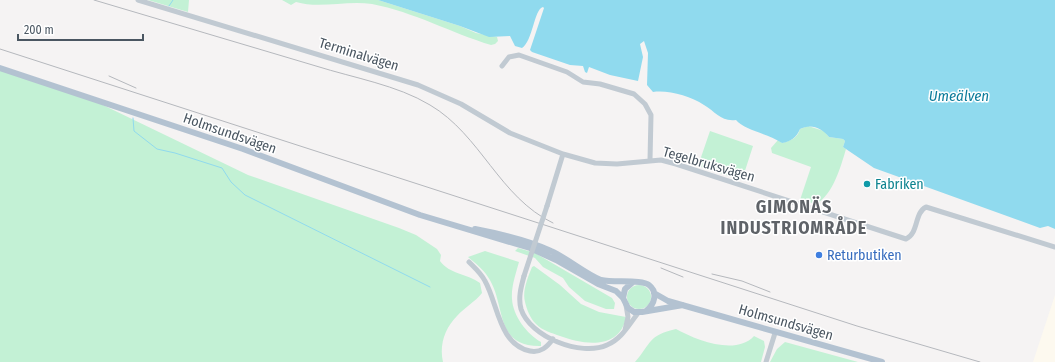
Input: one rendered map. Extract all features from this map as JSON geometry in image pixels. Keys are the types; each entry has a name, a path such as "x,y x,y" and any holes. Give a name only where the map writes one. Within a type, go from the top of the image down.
{"main road":[{"name":"Holmsundsvägen","path":"0,68 243,149 450,224 530,248 556,260 598,284 616,291 623,298"},
{"name":"Holmsundsvägen","path":"450,224 491,232 529,242 567,259 599,279 613,282 639,281 646,283 654,293 663,299 775,333 882,362"},
{"path":"632,282 625,289 623,298 626,305 631,310 639,312"},
{"path":"646,310 652,304 654,293"},
{"name":"Holmsundsvägen","path":"639,312 683,305"}],"street":[{"name":"Terminalvägen","path":"138,0 418,85 461,104 510,133 563,154"},
{"path":"502,66 509,57 519,55 567,72 582,82 600,84 634,94 646,104 651,115 650,160"},
{"name":"Tegelbruksvägen","path":"563,154 601,164 661,160 722,178 906,239 912,235 920,212 926,207 1055,247"},
{"path":"563,154 524,276 520,298 524,316 534,329 553,339 579,348 592,349 612,343 625,331 639,312"},
{"path":"469,262 485,280 502,324 514,343 525,350 539,351 544,349 553,339"},
{"path":"625,331 628,317 626,305"},
{"path":"766,362 775,333"}],"shaded area":[{"path":"1055,295 1055,362 1033,362 1035,356"}],"green space":[{"path":"148,0 189,0 188,12"},
{"path":"282,0 378,0 460,26 476,33 497,37 498,41 491,45 461,35 418,17 372,4 353,3 314,5 296,2 291,5"},
{"path":"0,68 76,92 248,175 416,235 437,249 441,255 440,261 448,269 480,283 482,293 460,313 446,331 442,349 443,362 0,362"},
{"path":"808,126 824,131 829,137 843,139 845,141 843,147 846,149 836,180 822,200 816,204 800,200 811,167 772,153 771,148 778,140 782,143 793,139 800,129"},
{"path":"710,131 753,146 742,180 698,166"},
{"path":"518,248 535,253 612,298 615,303 614,309 606,309 585,301 569,287 563,278 543,267 535,258 515,251"},
{"path":"485,251 519,262 512,290 513,305 522,324 536,339 541,342 541,346 526,344 515,340 508,332 494,288 488,277 468,257"},
{"path":"534,266 560,285 581,304 599,312 626,317 622,328 617,335 609,340 590,343 569,339 551,333 536,324 530,317 524,298 527,280 532,267"},
{"path":"639,285 644,286 650,292 650,302 644,308 639,309 634,308 628,302 627,297 628,292 634,286"},
{"path":"676,329 694,338 716,344 727,345 737,345 746,342 754,336 764,341 765,347 761,362 635,362 655,337 667,331"},
{"path":"785,342 858,362 770,362 777,349"}],"water":[{"name":"Umeälven","path":"378,0 1055,0 1055,229 1048,226 1040,228 874,168 843,147 845,141 843,139 829,137 816,127 804,127 800,129 793,139 782,143 745,127 736,120 722,118 704,105 692,99 679,94 653,92 647,85 648,53 644,41 640,44 643,57 638,81 610,75 589,67 587,73 585,72 583,66 570,65 532,52 530,50 544,8 543,7 537,13 529,39 522,48 515,46 510,36 489,37 460,26"}],"waterway":[{"path":"169,6 173,0"},
{"path":"133,118 134,131 157,149 175,153 222,168 231,182 245,195 430,287"}],"railway":[{"path":"94,0 375,82 417,98 448,118 463,132 518,198 534,212 553,223"},
{"path":"0,49 857,326 980,362"},
{"path":"109,76 136,88"},
{"path":"661,268 683,277"},
{"path":"712,274 742,281 770,292"}],"place":[{"name":"Fabriken","path":"867,184"},
{"name":"Returbutiken","path":"819,255"}],"district":[{"name":"GIMONÄS INDUSTRIOMRÅDE","path":"794,217"}]}
